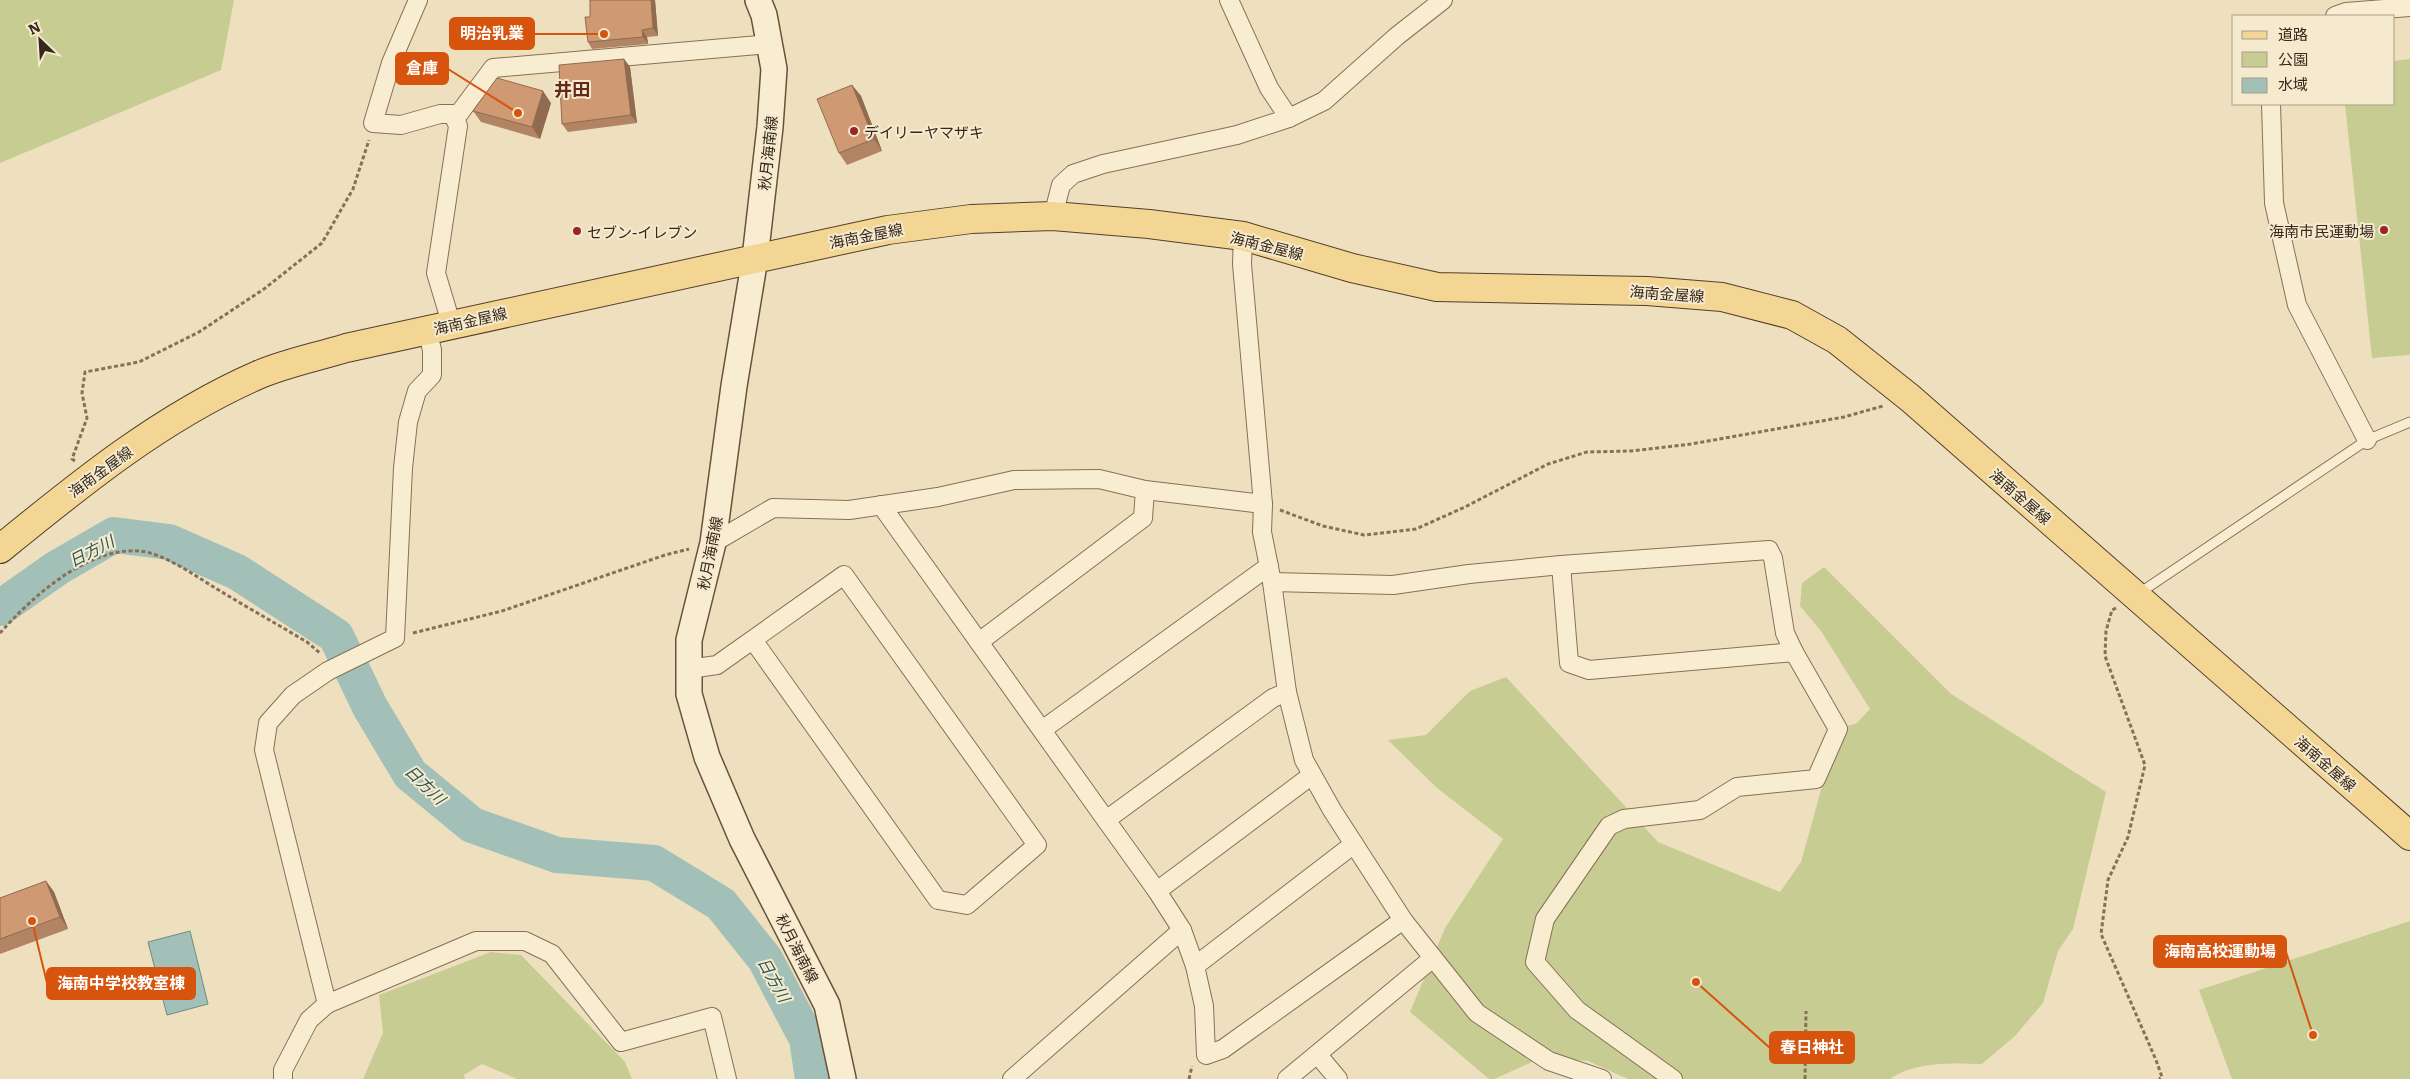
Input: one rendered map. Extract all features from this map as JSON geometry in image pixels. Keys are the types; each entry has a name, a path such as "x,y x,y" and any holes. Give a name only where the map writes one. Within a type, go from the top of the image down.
{"main road":[{"name":"秋月海南線","path":"758,0 764,15 774,69 755,258 734,386 713,543 689,640 689,694 707,757 742,839 827,1005 844,1079"},
{"name":"海南金屋線","path":"0,549 90,476 175,418 259,375 346,348 439,326 888,230 972,219 1052,216 1149,224 1243,236 1352,268 1437,287 1647,291 1722,297 1792,315 1837,340 1910,398 2410,836"}],"street":[{"path":"327,1004 264,750 268,723 293,695 333,669 395,638 403,468 408,422 417,391 432,374 432,350 439,326 436,273 458,126 454,114 440,114 401,125 373,123 391,62 418,0"},
{"path":"1228,0 1269,88 1289,118"},
{"path":"1052,216 1061,185 1073,174 1103,164 1237,134 1289,118 1324,101 1397,36 1443,0"},
{"path":"2338,15 2346,12 2410,7"},
{"path":"455,119 493,68 770,44"},
{"path":"2271,105 2274,203 2297,305 2367,440"},
{"path":"1243,236 1242,264 1263,504 1262,532 1271,574 1287,692 1304,760 1354,844 1403,920 1477,1013 1549,1061 1602,1079"},
{"path":"713,543 773,508 849,510 938,497 1014,480 1099,479 1145,490 1263,504"},
{"path":"979,642 1143,518 1145,490"},
{"path":"881,505 1157,891 1182,930 1195,966 1204,1006 1206,1055 1224,1049 1403,920"},
{"path":"1042,730 1271,574 1393,585 1469,574 1561,565 1768,550 1773,558 1785,633 1838,730 1816,779 1737,787 1700,810 1624,819 1609,826 1545,919 1535,962 1577,1010 1673,1079"},
{"path":"1561,565 1569,663 1589,670 1794,652"},
{"path":"690,670 717,665 844,575 1037,845 966,905 938,900 753,640"},
{"path":"1106,820 1273,698 1287,692"},
{"path":"1157,891 1312,776"},
{"path":"1195,966 1354,844"},
{"path":"1012,1079 1182,930"},
{"path":"283,1079 283,1070 309,1020 327,1004 476,941 525,940 552,954 621,1042 712,1016 727,1079"},
{"path":"1287,1079 1433,958"},
{"path":"1318,1055 1338,1079"}],"lane":[{"path":"2135,596 2367,440 2410,422"}],"path":[{"path":"90,476 72,459 87,418 82,393 85,372 139,362 198,332 264,289 322,243 353,189 373,123"},
{"path":"1263,504 1323,526 1364,535 1416,529 1465,507 1548,464 1587,452 1631,451 1691,444 1844,417 1910,398"},
{"path":"395,638 502,611 665,555 713,543"},
{"path":"0,633 11,621 67,574 88,562 120,553 141,551 174,563 307,642 325,658 333,669"},
{"path":"2135,596 2112,610 2106,631 2105,656 2144,766 2128,837 2108,880 2101,934 2160,1078"},
{"path":"1805,1079 1806,1011"}],"green space":[{"path":"0,0 234,0 221,70 0,163"},
{"name":"海南市民運動場","path":"2410,59 2410,355 2372,358 2345,105 2395,105 2395,61"},
{"path":"1824,567 1951,694 2106,792 2073,929 2058,951 2043,1003 2015,1036 1982,1064 1935,1064 1922,1066 1900,1073 1890,1079 1628,1079 1588,1061 1543,1057 1494,1079 1489,1079 1410,1012 1445,928 1503,839 1437,788 1388,740 1426,735 1470,691 1506,677 1658,842 1780,892 1801,862 1838,729 1857,723 1870,709 1821,631 1800,606 1802,583"},
{"path":"2410,921 2410,1079 2232,1079 2199,990"},
{"path":"491,952 521,955 625,1062 632,1079 517,1079 482,1064 464,1075 465,1079 363,1079 383,1033 379,995"}],"water":[{"path":"190,931 208,1004 167,1015 148,942"}],"building":[{"path":"590,0 651,0 653,28 642,30 643,37 588,42 585,17 590,17"},
{"path":"624,59 631,115 562,124 559,65"},
{"path":"497,78 543,91 532,127 473,111"},
{"name":"デイリーヤマザキ","path":"852,85 874,139 839,153 817,99"},
{"path":"46,881 60,917 0,939 0,898"}],"waterway":[{"name":"日方川","path":"0,608 57,568 114,535 169,542 237,572 336,636 370,707 410,774 472,825 557,855 654,863 721,904 765,959 807,1039 813,1079"}],"place":[{"name":"明治乳業","path":"604,34"},
{"name":"倉庫","path":"518,113"},
{"name":"デイリーヤマザキ","path":"854,131"},
{"name":"海南市民運動場","path":"2384,230"},
{"name":"セブン-イレブン","path":"577,231"},
{"name":"海南中学校教室棟","path":"32,921"},
{"name":"春日神社","path":"1696,982"},
{"name":"海南高校運動場","path":"2313,1035"}],"district":[{"name":"井田","path":"572,88"}]}
